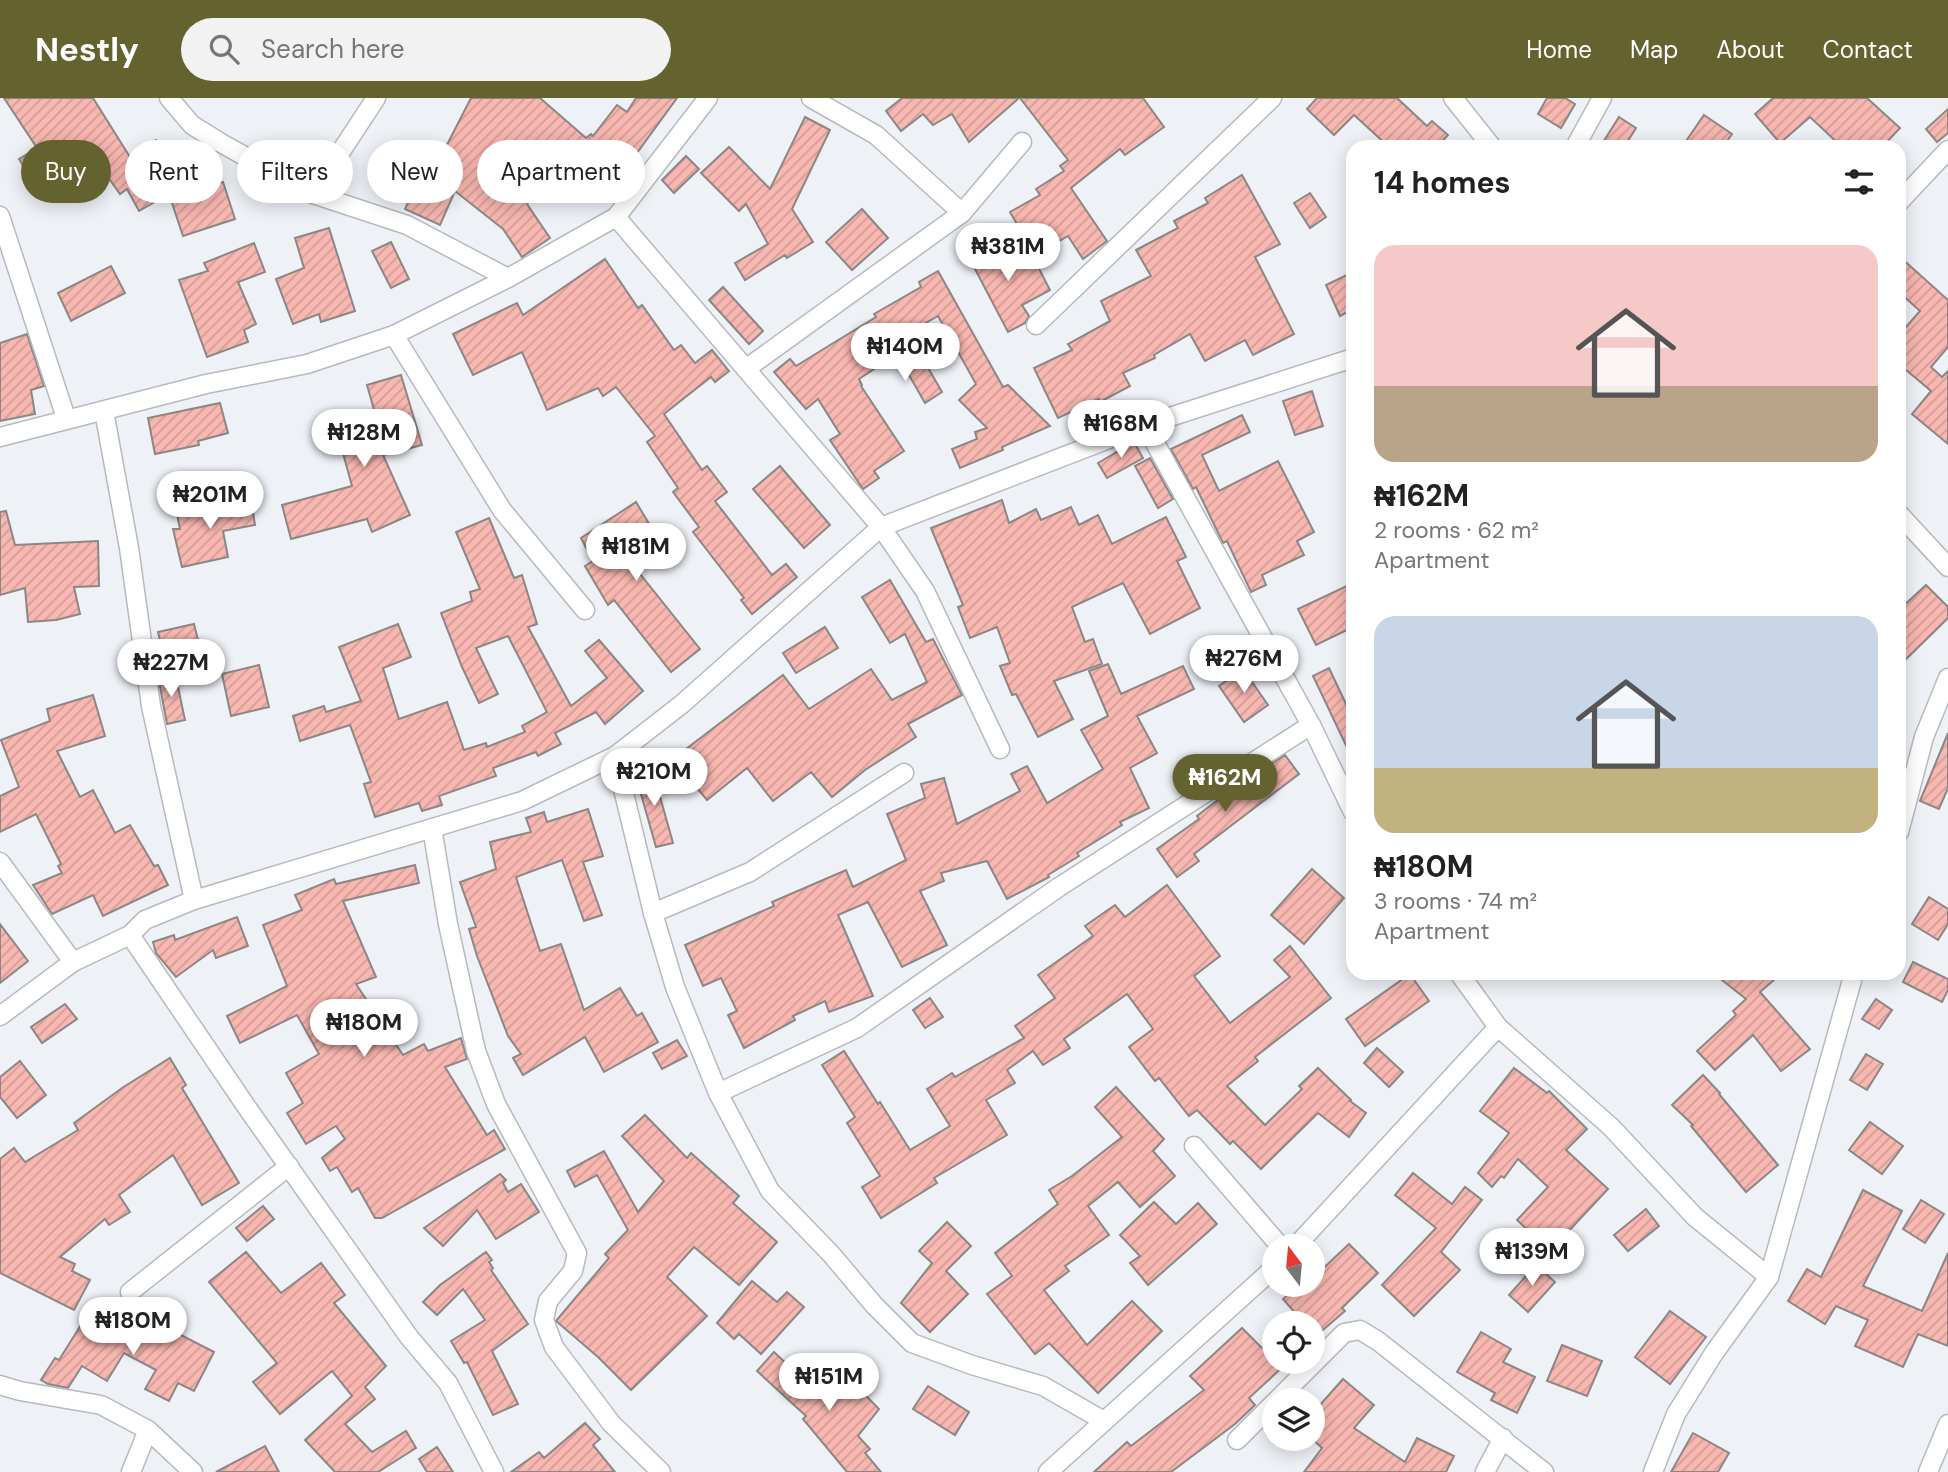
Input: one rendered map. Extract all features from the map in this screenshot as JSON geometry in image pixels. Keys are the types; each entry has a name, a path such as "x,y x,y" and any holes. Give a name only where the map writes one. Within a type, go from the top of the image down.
{"street":[{"path":"169,98 192,125 237,152"},
{"path":"348,140 376,98"},
{"path":"0,437 206,384 307,364 394,335 508,278 616,217 708,98"},
{"path":"811,98 876,135 962,213"},
{"path":"1036,325 1272,98"},
{"path":"1453,98 1486,140"},
{"path":"1579,140 1602,98"},
{"path":"747,368 962,213 1023,142"},
{"path":"1906,195 1948,150"},
{"path":"340,203 407,225 508,278"},
{"path":"0,216 66,418"},
{"path":"616,217 881,527 925,591 1000,749"},
{"path":"394,335 502,510 585,610"},
{"path":"0,1016 73,962 130,935 145,920 194,900 522,801 615,756 682,704 881,527 1145,425 1346,360"},
{"path":"104,411 128,548 151,706 194,900"},
{"path":"1145,425 1311,725 1346,798"},
{"path":"1906,521 1948,566"},
{"path":"1906,805 1924,737 1948,678"},
{"path":"718,1093 857,1028 1059,887 1311,725"},
{"path":"615,756 653,913 675,988 718,1093 770,1191 912,1343 972,1365 1043,1386 1104,1421"},
{"path":"653,913 750,872 904,773"},
{"path":"432,828 448,924 476,1051 496,1104 577,1254 573,1271 548,1301 544,1320 554,1347 611,1423 661,1472"},
{"path":"0,862 73,962"},
{"path":"130,935 409,1337 448,1382 494,1472"},
{"path":"1464,980 1498,1027 1611,1127 1695,1217 1769,1278"},
{"path":"1653,1472 1676,1414 1714,1353 1769,1278 1852,980"},
{"path":"1307,1234 1498,1027"},
{"path":"1194,1146 1270,1234"},
{"path":"130,1292 289,1166"},
{"path":"1048,1472 1262,1279"},
{"path":"1288,1388 1344,1333 1360,1330 1378,1340 1544,1472"},
{"path":"0,1385 101,1405 148,1430 193,1472"},
{"path":"1237,1440 1262,1414"},
{"path":"1928,1472 1948,1424"},
{"path":"131,1472 148,1430"},
{"path":"1485,1472 1503,1438"}],"building":[{"path":"4,98 93,98 125,149 125,190 120,194 111,181 111,140 32,140"},
{"path":"471,98 540,98 586,138 591,134 593,136 617,105 627,112 636,98 677,98 645,142 477,140 477,203 528,203 550,238 522,257 503,229 463,197 463,140 449,140"},
{"path":"902,98 1019,98 969,142 952,114 933,125 923,114 901,131 886,111"},
{"path":"1020,98 1143,98 1164,127 1125,155 1120,149 1071,188 1107,241 1083,259 1068,236 1035,255 1010,212 1040,195 1036,189 1064,171 1060,166 1068,160"},
{"path":"1317,98 1397,98 1427,126 1432,121 1448,135 1443,140 1381,140 1354,115 1334,135 1307,109"},
{"path":"1547,98 1565,98 1575,104 1561,128 1538,114"},
{"path":"1773,98 1867,98 1900,128 1889,140 1835,140 1810,117 1783,140 1777,140 1755,114"},
{"path":"1948,109 1948,133 1937,142 1926,129"},
{"path":"1704,115 1732,134 1728,140 1687,140"},
{"path":"805,117 830,130 792,209 813,242 787,258 785,255 745,280 735,263 768,244 746,204 739,211 701,173 729,147 770,189"},
{"path":"1619,117 1636,128 1628,140 1604,140"},
{"path":"686,156 699,169 674,193 662,180"},
{"path":"1242,175 1280,244 1255,257 1294,334 1253,355 1245,340 1205,361 1190,334 1154,355 1155,358 1123,373 1130,386 1100,402 1099,399 1058,418 1034,368 1072,350 1068,344 1110,321 1101,301 1151,276 1136,250 1178,228 1174,221 1208,203 1205,198"},
{"path":"223,182 235,219 183,236 172,203 223,203"},
{"path":"1310,193 1326,217 1310,228 1294,203"},
{"path":"135,203 153,203 139,211"},
{"path":"408,203 450,203 440,225 405,209"},
{"path":"862,209 888,238 852,270 826,242"},
{"path":"329,228 355,311 321,322 319,314 293,324 276,279 304,268 295,238"},
{"path":"987,239 1003,268 1031,253 1050,290 1022,305 1029,316 1025,323 1008,332 965,250"},
{"path":"391,242 409,279 391,288 372,251"},
{"path":"254,243 265,272 238,282 256,324 244,330 248,342 207,357 179,280 208,271 204,263"},
{"path":"605,259 638,308 642,305 674,350 681,345 695,363 712,350 729,371 715,382 711,377 664,414 702,470 707,466 727,492 715,501 772,575 786,564 797,577 752,614 741,600 744,598 693,532 699,527 673,492 678,488 647,442 655,436 616,387 603,396 598,388 547,410 522,352 473,375 453,334 517,303 523,315"},
{"path":"1906,262 1948,300 1948,347 1931,367 1942,377 1948,371 1948,444 1912,414 1931,391 1906,370 1906,327 1920,311 1906,298"},
{"path":"111,266 125,293 71,321 58,293"},
{"path":"938,271 1003,387 1008,385 1050,426 960,468 952,449 977,439 975,432 987,428 959,400 976,384 938,316 908,333 942,392 925,403 897,354 859,379 904,451 874,471 879,478 863,489 830,440 840,434 818,399 806,409 774,372 790,359 796,366 876,317 874,314 921,287 919,282"},
{"path":"1346,275 1346,313 1340,316 1326,285"},
{"path":"723,287 763,331 749,344 709,300"},
{"path":"27,334 44,386 31,390 35,414 0,421 0,343"},
{"path":"401,375 422,445 383,455 410,515 372,532 367,519 291,539 282,505 352,486 336,428 376,417 367,385"},
{"path":"1312,391 1323,426 1295,435 1283,401"},
{"path":"220,403 228,433 198,441 199,445 155,454 148,418"},
{"path":"1242,415 1250,432 1202,455 1219,491 1278,461 1314,532 1297,541 1304,555 1262,575 1266,585 1251,592 1227,541 1223,543 1196,487 1193,489 1171,449"},
{"path":"1134,442 1143,458 1107,478 1098,463"},
{"path":"1150,458 1173,499 1158,508 1135,466"},
{"path":"780,466 830,525 804,548 753,489"},
{"path":"251,500 255,525 223,531 228,557 182,567 173,529 180,529 177,514"},
{"path":"1002,500 1009,523 1036,509 1041,520 1071,507 1079,525 1098,515 1112,544 1166,517 1186,557 1177,561 1200,608 1150,634 1123,583 1072,607 1085,642 1093,639 1102,664 1054,681 1073,719 1038,737 1016,694 1012,695 1000,666 1010,663 997,627 970,638 958,607 963,605 931,528"},
{"path":"636,502 663,547 633,565 700,649 671,672 614,600 608,605 585,566 593,561 581,538"},
{"path":"6,511 15,545 98,541 99,586 74,587 80,614 56,620 28,622 25,588 0,595 0,512"},
{"path":"489,518 514,578 522,575 537,624 528,627 571,706 607,678 585,651 599,640 643,691 605,724 596,712 555,733 561,744 538,756 536,752 493,768 496,776 439,796 442,805 422,811 419,803 375,817 364,784 371,782 350,725 300,741 293,716 324,706 326,712 361,701 339,647 398,624 411,657 383,668 399,719 447,702 464,750 486,743 487,747 525,732 522,726 547,712 508,636 476,648 498,694 479,703 441,613 472,601 470,592 480,589 456,532"},
{"path":"890,580 926,642 933,639 962,695 908,724 916,737 865,770 832,797 811,772 773,801 747,768 707,800 673,759 783,675 809,709 871,669 892,700 927,682 905,634 890,643 862,597"},
{"path":"1926,585 1948,607 1948,618 1906,659 1906,604"},
{"path":"1346,586 1346,630 1316,645 1298,609"},
{"path":"194,624 201,652 165,660 158,632"},
{"path":"825,627 838,648 796,673 783,653"},
{"path":"1108,664 1121,694 1183,666 1194,689 1137,716 1157,753 1130,768 1149,808 1120,822 1122,825 1077,853 1079,856 1048,875 1049,877 1007,899 987,861 941,873 944,881 920,891 947,945 902,967 868,902 838,915 873,996 829,1012 825,1001 793,1016 795,1020 744,1048 728,1015 737,1011 721,978 703,986 685,945 774,906 772,902 846,870 853,887 906,860 887,814 925,798 921,784 944,778 957,824 1020,791 1011,774 1027,766 1047,803 1103,769 1081,730 1108,716 1089,671"},
{"path":"259,665 269,707 231,716 222,674"},
{"path":"1329,668 1346,704 1346,745 1313,676"},
{"path":"1243,669 1268,705 1244,722 1219,686"},
{"path":"175,673 185,720 167,724 158,676"},
{"path":"93,695 105,736 57,751 80,797 93,790 115,833 130,825 154,866 158,865 168,885 103,916 93,895 52,914 33,885 62,873 58,866 61,864 36,814 0,832 0,796 19,787 1,740 50,721 47,709"},
{"path":"1948,733 1948,788 1939,809 1920,801"},
{"path":"1285,755 1299,774 1194,854 1199,861 1177,877 1157,849 1199,819 1197,816 1228,792"},
{"path":"652,768 673,843 656,847 635,773"},
{"path":"588,809 603,856 583,862 602,915 584,921 562,860 516,877 540,951 561,944 584,1010 620,988 637,1016 642,1013 658,1042 604,1072 585,1037 523,1075 513,1058 521,1054 508,1036 477,956 469,929 476,927 460,882 496,869 490,842 531,832 526,818 544,812 547,822"},
{"path":"415,865 419,883 343,901 376,977 356,984 403,1055 424,1044 428,1051 461,1038 467,1059 445,1067 487,1135 494,1130 505,1149 382,1218 375,1218 358,1188 352,1192 337,1167 330,1171 322,1158 345,1139 336,1126 306,1144 287,1113 303,1103 286,1073 319,1054 297,1015 240,1043 227,1016 287,986 263,925 302,910 295,895 334,879 336,884"},
{"path":"1312,869 1344,898 1304,944 1271,915"},
{"path":"1167,885 1220,956 1194,976 1230,1023 1290,977 1274,960 1290,946 1331,998 1255,1057 1258,1061 1227,1086 1265,1125 1302,1089 1299,1086 1318,1068 1350,1101 1366,1113 1349,1137 1318,1113 1261,1169 1233,1141 1230,1144 1197,1110 1189,1116 1159,1078 1155,1081 1129,1047 1153,1029 1127,994 1064,1039 1070,1048 1043,1065 1033,1051 1007,1070 1015,1083 986,1100 1007,1135 934,1178 937,1183 881,1218 862,1187 880,1176 847,1123 855,1117 822,1065 844,1051 910,1150 950,1126 927,1089 952,1073 955,1077 1024,1038 1015,1026 1055,998 1038,975 1093,936 1085,926 1115,905 1125,917"},
{"path":"1929,897 1948,909 1948,924 1938,940 1912,924"},
{"path":"237,917 248,946 216,958 213,950 176,977 156,953 153,942 174,935 175,940"},
{"path":"0,924 28,961 0,983"},
{"path":"1913,962 1948,979 1948,990 1942,1002 1903,982"},
{"path":"1401,980 1414,980 1429,1001 1365,1046 1346,1019"},
{"path":"1722,980 1774,980 1760,992 1810,1049 1781,1071 1753,1035 1715,1070 1697,1051 1736,1015 1733,1011 1746,999"},
{"path":"930,998 943,1017 925,1028 913,1010"},
{"path":"1876,999 1892,1010 1879,1029 1862,1019"},
{"path":"65,1004 77,1019 42,1043 31,1027"},
{"path":"677,1040 687,1056 662,1069 653,1053"},
{"path":"1377,1048 1403,1072 1389,1087 1364,1063"},
{"path":"1866,1054 1883,1064 1867,1090 1850,1080"},
{"path":"170,1058 186,1085 182,1088 239,1183 202,1205 173,1155 119,1195 130,1212 109,1225 105,1219 60,1257 75,1264 72,1271 90,1280 74,1310 0,1273 0,1159 14,1148 25,1162 78,1130 74,1123"},
{"path":"20,1061 46,1095 17,1118 0,1097 0,1077"},
{"path":"1514,1068 1547,1093 1549,1091 1587,1129 1566,1150 1608,1189 1550,1251 1517,1220 1548,1187 1518,1159 1504,1178 1501,1176 1492,1187 1478,1173 1509,1133 1480,1111"},
{"path":"1703,1075 1778,1165 1746,1192 1691,1126 1693,1125 1672,1105"},
{"path":"1116,1087 1164,1139 1153,1151 1175,1176 1140,1207 1118,1182 1088,1206 1109,1235 1065,1266 1069,1271 1044,1290 1087,1345 1132,1301 1162,1331 1098,1393 1049,1343 1035,1354 987,1294 1012,1276 995,1253 1058,1204 1049,1190 1072,1176 1122,1137 1095,1107"},
{"path":"645,1115 687,1158 691,1153 739,1196 733,1203 777,1242 739,1285 694,1247 667,1277 707,1316 631,1390 556,1321 609,1258 605,1254 628,1230 597,1175 575,1187 567,1171 604,1151 638,1212 664,1181 622,1136"},
{"path":"1870,1122 1903,1146 1882,1174 1849,1150"},
{"path":"1413,1173 1452,1204 1465,1187 1482,1200 1441,1252 1460,1270 1414,1316 1382,1285 1436,1228 1395,1195"},
{"path":"500,1174 506,1180 503,1183 508,1192 521,1184 539,1212 496,1239 477,1210 443,1246 424,1228"},
{"path":"1863,1190 1902,1211 1863,1286 1922,1311 1948,1253 1948,1346 1918,1334 1903,1367 1855,1346 1868,1320 1836,1306 1825,1324 1788,1301 1807,1269 1821,1277"},
{"path":"1921,1200 1944,1214 1925,1243 1903,1229"},
{"path":"1154,1202 1176,1224 1198,1203 1217,1224 1148,1285 1130,1263 1140,1256 1120,1235"},
{"path":"263,1206 274,1219 247,1241 236,1228"},
{"path":"1646,1209 1659,1226 1628,1251 1614,1235"},
{"path":"947,1222 971,1246 946,1271 968,1294 930,1332 901,1303 932,1263 919,1251"},
{"path":"1349,1244 1378,1273 1342,1308 1345,1311 1325,1328 1325,1311 1294,1311 1283,1299 1325,1297 1325,1267"},
{"path":"246,1252 281,1293 321,1263 345,1295 334,1303 386,1366 365,1387 375,1399 345,1424 372,1452 406,1431 416,1448 378,1472 335,1472 305,1440 352,1396 332,1371 280,1414 253,1382 277,1363 209,1282"},
{"path":"486,1252 492,1260 489,1262 493,1268 491,1270 528,1324 492,1351 518,1404 493,1415 467,1362 464,1363 451,1341 485,1320 463,1289 437,1315 423,1302 440,1285"},
{"path":"1536,1265 1555,1282 1528,1312 1509,1295"},
{"path":"752,1281 777,1302 787,1292 804,1307 761,1354 739,1334 734,1339 717,1323"},
{"path":"1670,1311 1706,1337 1670,1384 1635,1357"},
{"path":"84,1320 107,1334 115,1320 144,1337 152,1320 214,1352 194,1391 178,1383 169,1401 145,1389 156,1370 124,1353 107,1381 82,1366 68,1388 41,1380 55,1358 59,1360"},
{"path":"1242,1328 1262,1348 1262,1374 1275,1374 1249,1398 1255,1405 1235,1424 1171,1472 1094,1472 1127,1442 1131,1446 1204,1390 1190,1376"},
{"path":"1481,1332 1511,1349 1503,1362 1535,1377 1517,1413 1491,1400 1495,1393 1457,1372"},
{"path":"1562,1345 1602,1361 1587,1396 1547,1381"},
{"path":"774,1352 826,1401 846,1375 879,1409 858,1436 870,1449 865,1453 881,1472 847,1472 803,1419 806,1416 757,1371"},
{"path":"1343,1379 1374,1405 1354,1428 1405,1462 1417,1438 1454,1456 1446,1472 1304,1472 1320,1451 1325,1451 1325,1399"},
{"path":"928,1386 969,1412 955,1435 913,1409"},
{"path":"585,1423 600,1439 593,1445 615,1472 511,1472 539,1452 544,1458"},
{"path":"1693,1433 1729,1453 1718,1472 1671,1472"},
{"path":"265,1446 279,1472 216,1472"},
{"path":"437,1447 453,1472 427,1472 419,1459"}]}
